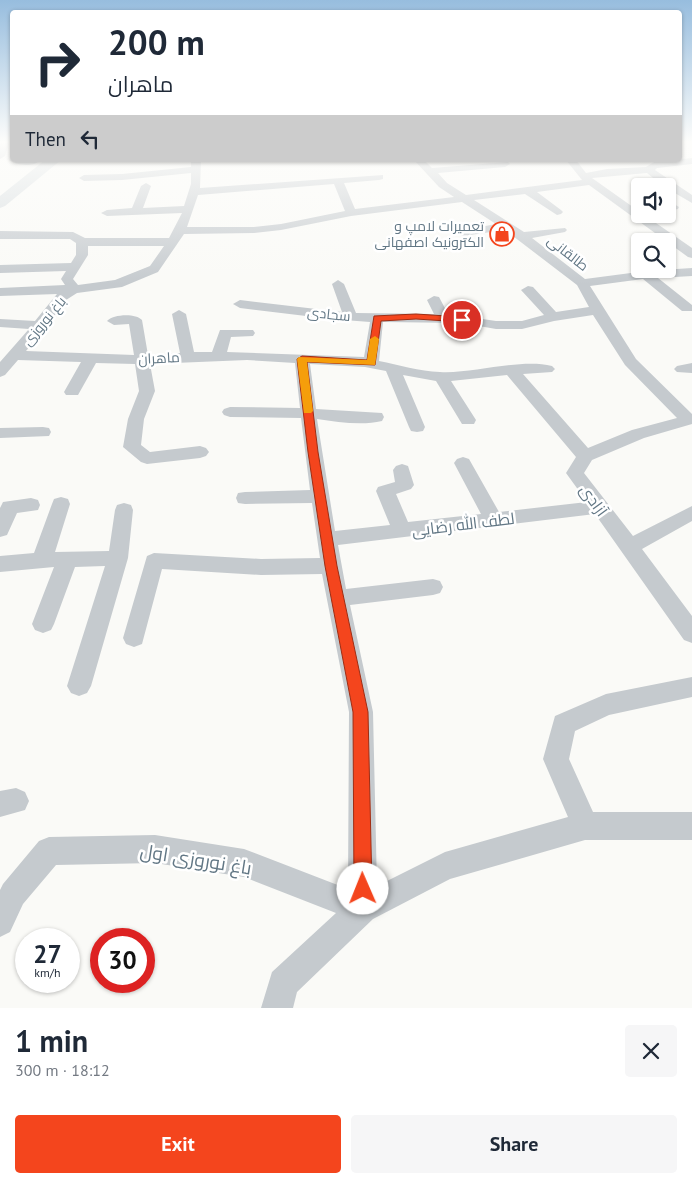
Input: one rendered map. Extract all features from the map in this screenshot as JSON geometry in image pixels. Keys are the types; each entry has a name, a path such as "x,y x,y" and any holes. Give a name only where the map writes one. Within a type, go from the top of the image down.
{"main road":[{"path":"0,203 16,190"}],"street":[{"path":"136,211 144,190"},
{"path":"194,192 222,190"},
{"path":"341,190 351,213"},
{"name":"طالقانی","path":"451,190 522,236 582,283 630,362 690,420"},
{"path":"0,235 73,236 82,242 176,237 281,227 351,213 533,190"},
{"path":"604,190 631,208"},
{"path":"676,190 692,200"},
{"path":"528,191 557,212"},
{"name":"باغ نوروزی","path":"0,372 40,326 61,297 74,290 117,284 154,269 176,237 194,192"},
{"path":"107,213 189,208"},
{"path":"651,223 692,254"},
{"path":"463,234 507,226"},
{"path":"522,236 561,230"},
{"path":"74,290 67,279 82,255 82,242"},
{"path":"0,269 73,267"},
{"path":"676,273 692,272"},
{"path":"582,283 631,277"},
{"path":"650,278 687,308"},
{"path":"338,284 351,316"},
{"path":"0,292 74,290"},
{"path":"528,290 553,317"},
{"path":"434,300 442,318"},
{"name":"سجادی","path":"240,304 351,316 442,318 496,325 522,325 553,317 597,310"},
{"path":"180,314 188,356"},
{"path":"372,364 377,318"},
{"path":"114,321 135,320 143,360 147,391 136,419 132,447 147,458 200,452"},
{"path":"0,323 40,326"},
{"path":"218,356 225,333 248,333"},
{"name":"ماهران","path":"15,355 143,360 188,356 302,359 372,364 441,377 511,370 547,369"},
{"path":"72,392 91,358"},
{"path":"302,359 308,414 331,566 361,712 363,909"},
{"path":"392,368 417,426"},
{"path":"511,370 585,456 638,434 690,420"},
{"path":"441,377 468,420"},
{"path":"230,412 376,417"},
{"path":"0,433 43,432"},
{"name":"آزادی","path":"585,456 575,473 692,634"},
{"path":"463,463 494,520"},
{"path":"402,470 405,485 385,491 402,530"},
{"path":"245,498 320,496"},
{"path":"42,560 61,504"},
{"path":"0,530 10,507 31,505"},
{"name":"لطف الله رضایی","path":"327,539 600,507"},
{"path":"78,686 118,558 124,510"},
{"path":"629,547 692,513"},
{"path":"0,564 42,560 118,558"},
{"path":"43,624 67,560"},
{"path":"134,638 154,560 261,567 331,566"},
{"path":"337,598 433,587"},
{"path":"585,826 556,759 564,724 606,705 692,687"},
{"path":"277,1008 284,983 363,909 446,866 585,826 692,826"},
{"name":"باغ نوروزی اول","path":"0,922 14,894 49,851 155,849 244,863 363,909"}],"slow traffic":[{"path":"308,411 302,359 372,364 375,339"}],"place":[{"name":"تعمیرات لامپ و الکترونیک اصفهانی","path":"502,234"}],"route":[{"path":"363,889 361,712 331,566 313,452 302,359 372,364 377,318 416,317 462,320"}]}
